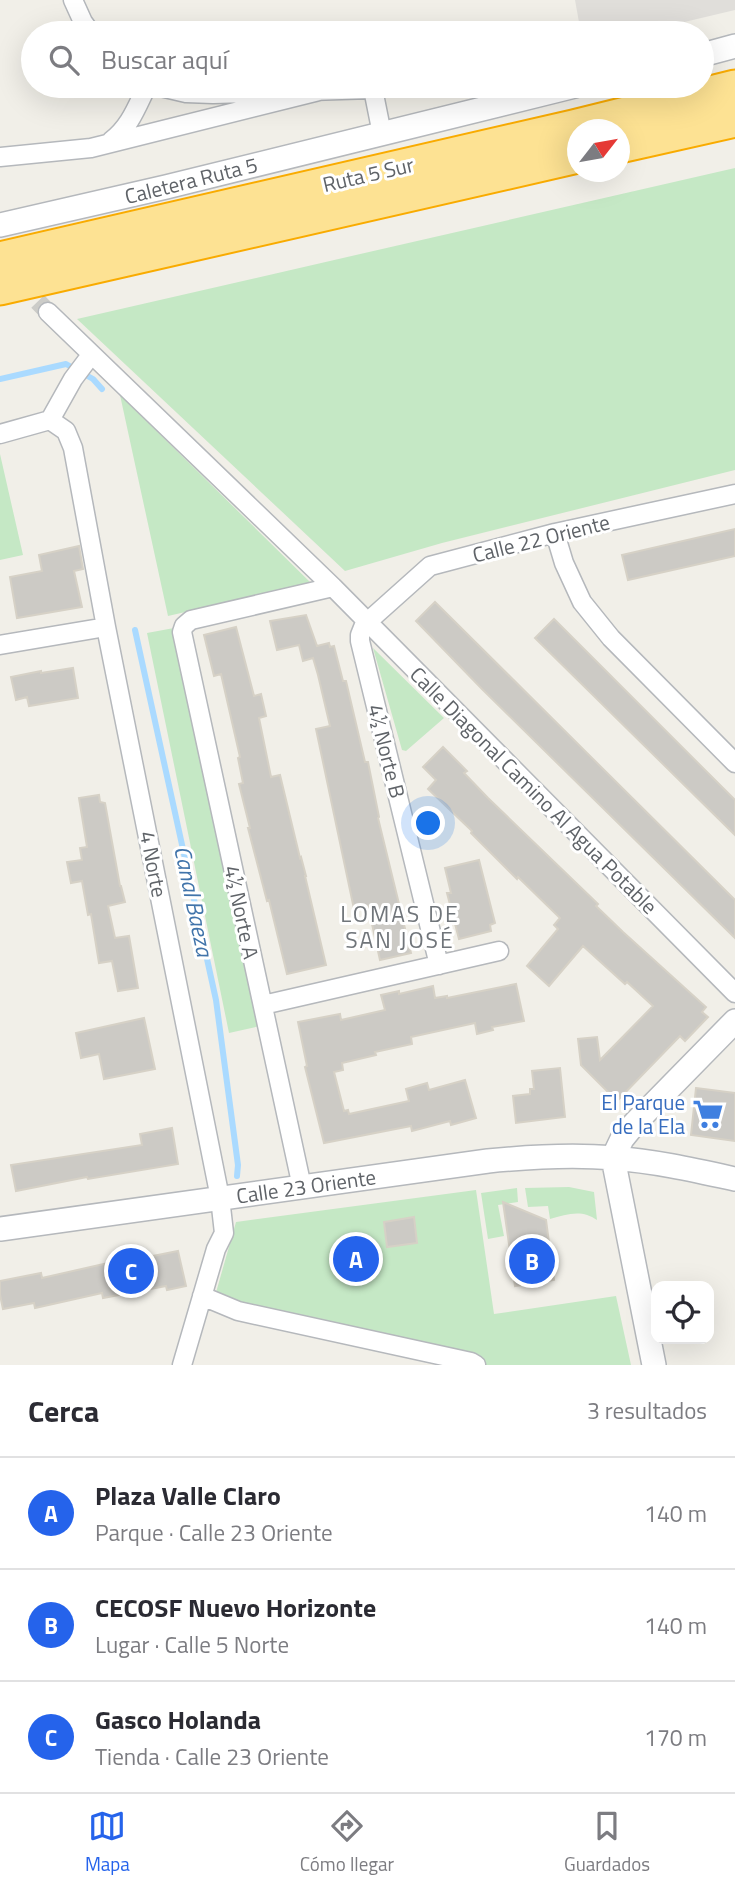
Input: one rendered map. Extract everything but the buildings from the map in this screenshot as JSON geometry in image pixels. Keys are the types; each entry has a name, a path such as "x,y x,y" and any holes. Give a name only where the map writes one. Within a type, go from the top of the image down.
{"highway":[{"name":"Ruta 5 Sur","path":"714,92 735,87"},
{"name":"Ruta 5 Sur","path":"0,259 691,98"},
{"path":"630,144 735,120"},
{"name":"Ruta 5 Sur","path":"0,288 567,159"},
{"path":"0,296 64,273"}],"street":[{"path":"73,0 83,21"},
{"path":"714,52 735,46"},
{"path":"109,143 128,126 142,98"},
{"path":"0,157 91,148 291,98"},
{"path":"375,98 382,134"},
{"name":"Caletera Ruta 5","path":"0,225 527,98"},
{"name":"Calle Diagonal Camino Al Agua Potable","path":"48,312 88,360 333,587 735,993"},
{"path":"0,434 50,420 73,379 88,360"},
{"name":"4 Norte","path":"50,420 66,431 73,448 106,626 224,1197 224,1233 216,1249 181,1365"},
{"name":"Calle 22 Oriente","path":"367,622 430,566 555,533 735,494"},
{"path":"555,533 564,563 582,602 604,629 735,763"},
{"name":"4½ Norte A","path":"302,1187 182,638 184,626 191,620 333,587"},
{"name":"4½ Norte B","path":"367,622 361,629 360,641 439,965"},
{"path":"0,645 106,626"},
{"path":"263,1005 499,951"},
{"path":"654,1365 613,1158 622,1139 635,1123 735,1021"},
{"name":"Calle 23 Oriente","path":"0,1229 522,1157 613,1158 681,1167 735,1179"},
{"path":"202,1296 238,1311 433,1353 475,1365"}],"shaded area":[{"path":"575,0 735,0 735,10 689,21 579,21"}],"green space":[{"path":"735,168 735,470 442,543 345,571 77,319"},
{"path":"120,395 311,583 168,616"},
{"path":"0,454 23,555 0,560"},
{"path":"174,628 260,1026 229,1033 147,633"},
{"path":"373,648 444,718 406,751 402,750"},
{"path":"569,1187 594,1192 597,1220 586,1214 568,1214 550,1219 548,1206 528,1207 525,1188"},
{"path":"517,1188 518,1202 498,1205 504,1236 488,1239 481,1193"},
{"path":"476,1190 494,1314 616,1296 631,1365 481,1365 282,1317 215,1296 236,1222"}],"waterway":[{"name":"Canal Baeza","path":"0,379 66,364 93,379 102,389"},
{"name":"Canal Baeza","path":"135,630 216,1000 238,1165 237,1176"}],"tunnel":[{"path":"19,282 48,312"}],"place":[{"name":"El Parque de la Ela","path":"708,1114"},
{"name":"Plaza Valle Claro","path":"356,1259"},
{"name":"CECOSF Nuevo Horizonte","path":"532,1261"},
{"name":"Gasco Holanda","path":"131,1271"}],"district":[{"name":"LOMAS DE SAN JOSÉ","path":"400,926"}]}
